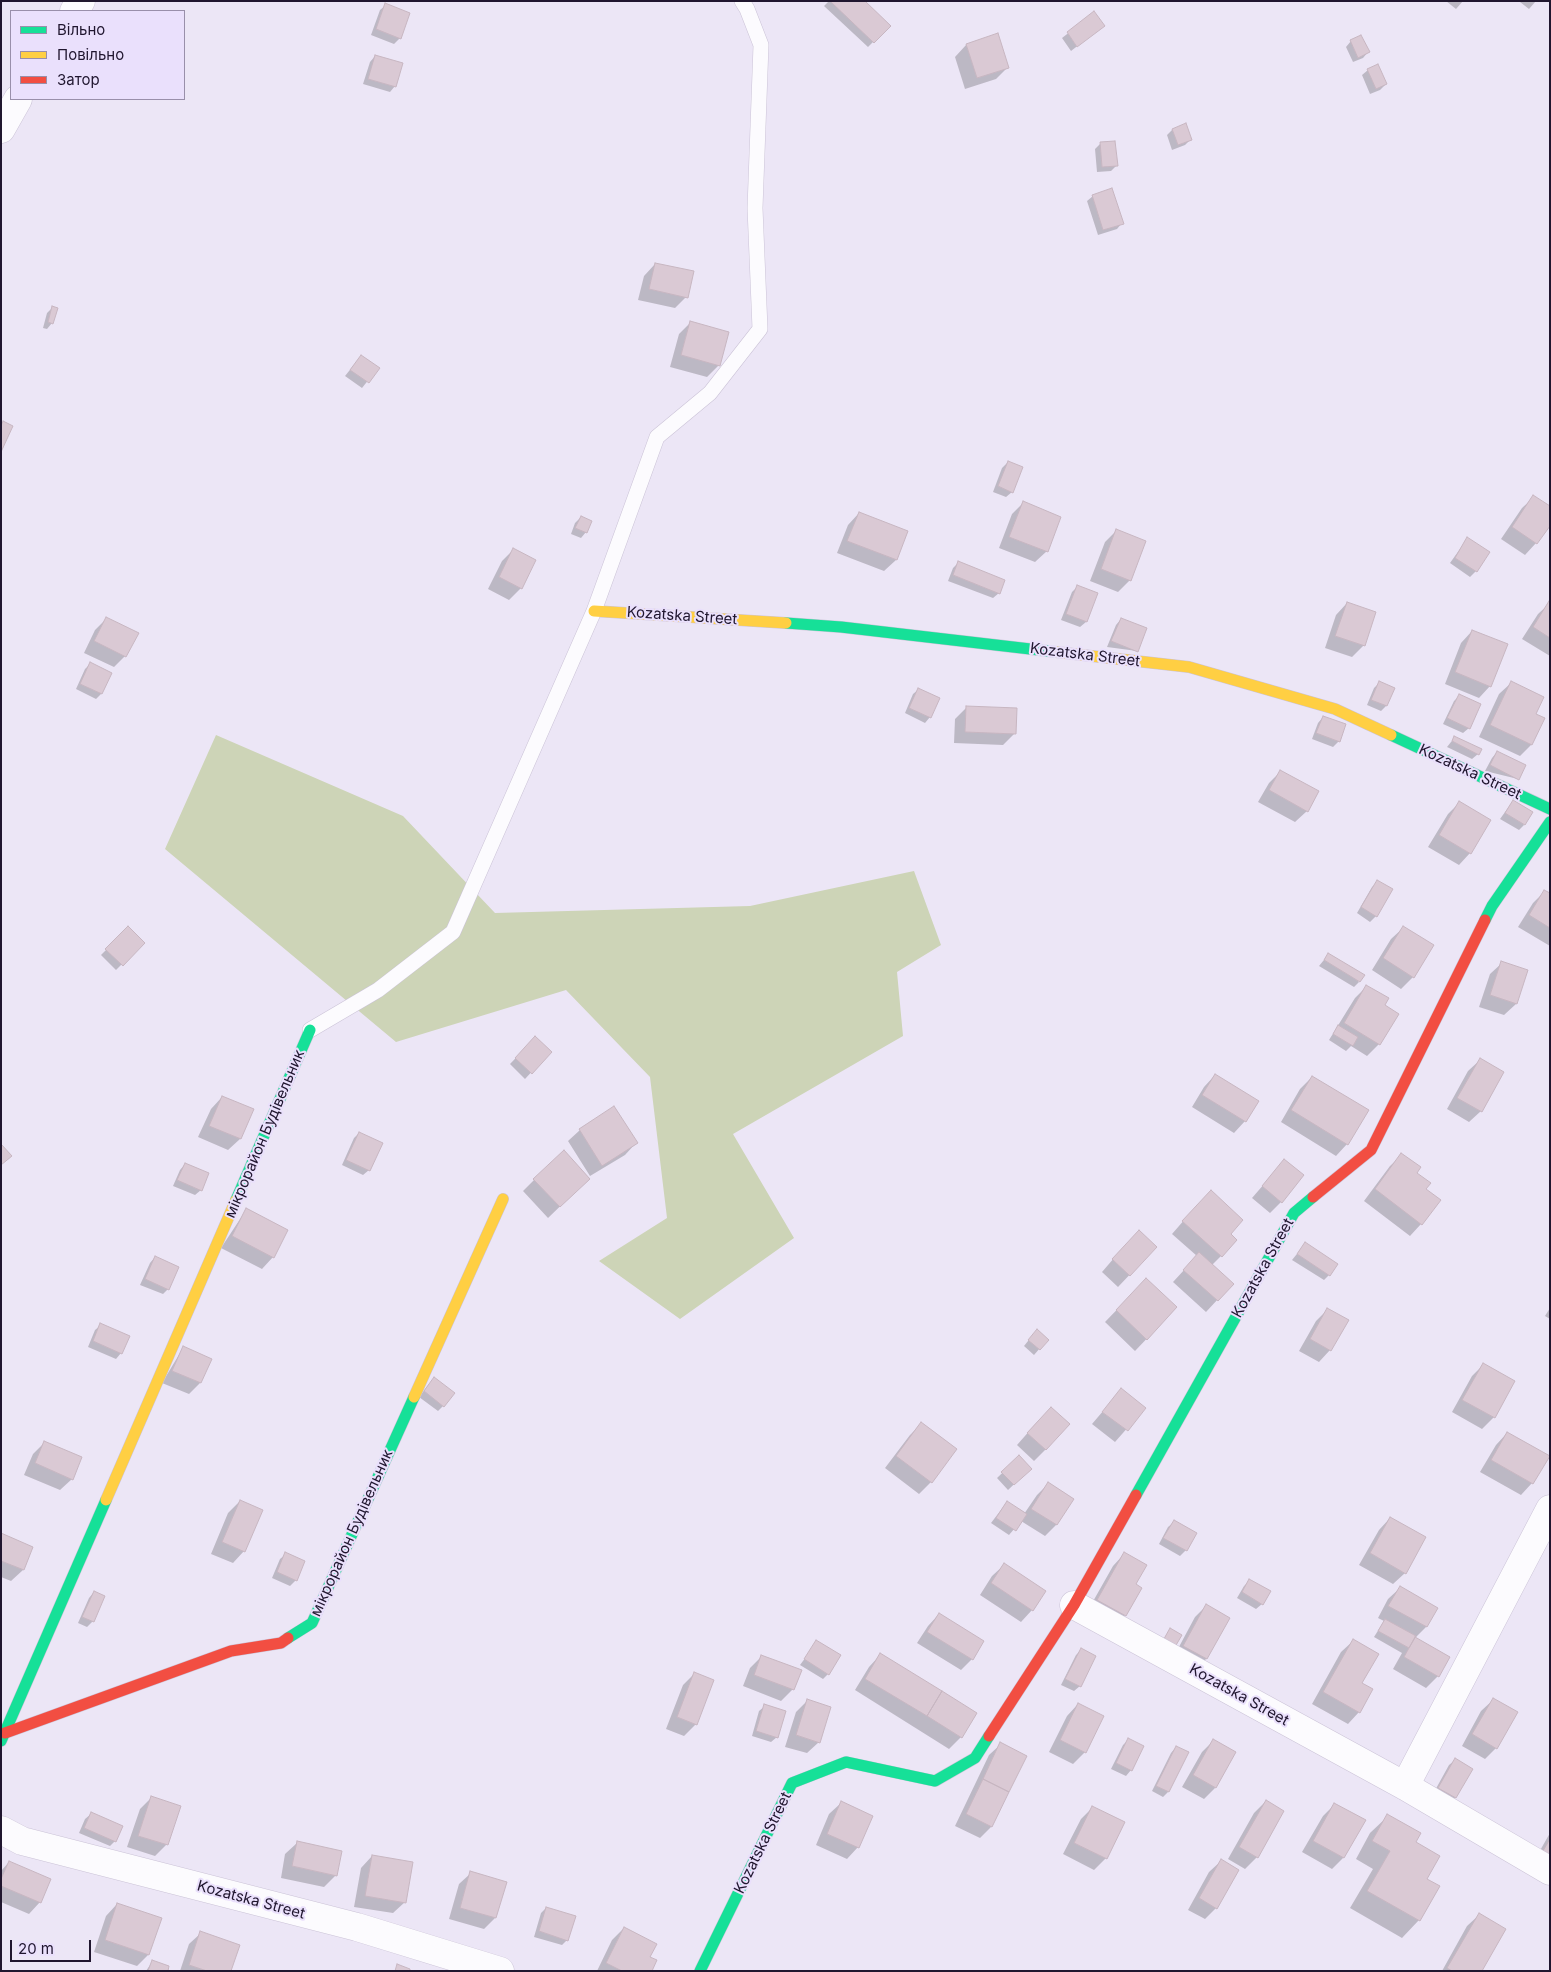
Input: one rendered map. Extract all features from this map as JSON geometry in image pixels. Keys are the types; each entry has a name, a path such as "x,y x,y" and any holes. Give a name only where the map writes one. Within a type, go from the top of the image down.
{"street":[{"path":"1,129 17,100"},
{"name":"Kozatska Street","path":"594,611 841,627 1189,667 1335,710 1550,809"},
{"name":"Kozatska Street","path":"700,1971 792,1783 846,1762 935,1781 975,1758 1074,1605 1294,1213 1371,1150 1492,906 1550,822"},
{"name":"мікрорайон Будівельник","path":"3,1737 310,1030"},
{"name":"мікрорайон Будівельник","path":"3,1737 231,1651 281,1644 312,1623 503,1199"},
{"path":"1405,1786 1550,1509"},
{"name":"Kozatska Street","path":"1074,1605 1405,1786 1550,1871"},
{"name":"Kozatska Street","path":"1,1830 22,1840 357,1927 500,1971"}],"lane":[{"path":"310,1030 378,990 453,932 594,611 657,437 710,394 760,329 755,208 761,45 742,1"}],"green space":[{"path":"216,735 403,816 495,913 750,906 914,871 941,945 897,972 903,1036 733,1134 794,1238 680,1319 599,1261 667,1218 650,1077 566,990 396,1042 165,849"}],"building":[{"path":"830,1 865,1 891,26 874,43"},
{"path":"385,3 410,13 401,39 376,29"},
{"path":"1094,11 1105,26 1077,47 1067,32"},
{"path":"998,33 1009,68 977,78 966,44"},
{"path":"1361,35 1370,52 1358,58 1350,40"},
{"path":"375,55 403,63 396,87 368,79"},
{"path":"1378,64 1387,84 1376,89 1367,69"},
{"path":"1186,123 1192,140 1178,145 1172,129"},
{"path":"1115,141 1118,166 1102,167 1100,142"},
{"path":"1112,188 1124,224 1103,230 1092,195"},
{"path":"655,263 694,271 688,298 649,289"},
{"path":"52,306 58,308 53,324 48,322"},
{"path":"690,321 729,332 720,366 681,355"},
{"path":"361,355 380,368 369,383 350,370"},
{"path":"3,421 13,426 1,452 1,426"},
{"path":"1008,461 1023,467 1013,493 998,486"},
{"path":"1533,495 1550,506 1550,526 1537,544 1512,527"},
{"path":"1023,501 1061,517 1048,552 1009,537"},
{"path":"859,512 908,531 897,560 847,541"},
{"path":"581,516 592,521 587,533 575,528"},
{"path":"1116,529 1146,541 1131,581 1101,569"},
{"path":"1467,537 1490,552 1477,572 1455,558"},
{"path":"513,548 536,560 522,589 499,577"},
{"path":"958,561 1005,580 1000,594 953,575"},
{"path":"1077,585 1098,593 1087,622 1066,614"},
{"path":"1550,601 1550,638 1533,627"},
{"path":"1347,602 1376,612 1365,646 1335,636"},
{"path":"106,617 139,633 126,657 94,641"},
{"path":"1121,618 1147,628 1138,652 1111,641"},
{"path":"1472,630 1508,644 1491,687 1455,672"},
{"path":"90,662 112,673 102,694 80,684"},
{"path":"1379,681 1395,688 1387,706 1371,700"},
{"path":"1511,681 1544,697 1536,714 1545,718 1532,745 1490,725"},
{"path":"918,688 940,698 931,718 909,708"},
{"path":"1459,694 1481,704 1470,729 1447,718"},
{"path":"966,706 1017,708 1016,734 965,732"},
{"path":"1323,716 1346,724 1340,742 1316,733"},
{"path":"1454,736 1482,749 1479,755 1452,741"},
{"path":"1497,751 1526,765 1519,780 1490,765"},
{"path":"1280,770 1319,791 1308,812 1269,790"},
{"path":"1513,800 1533,812 1525,825 1505,813"},
{"path":"1459,801 1491,820 1471,854 1439,835"},
{"path":"1377,880 1393,889 1377,917 1361,907"},
{"path":"1544,890 1550,893 1550,928 1529,915"},
{"path":"128,926 145,943 123,966 105,949"},
{"path":"1403,926 1434,945 1414,978 1383,958"},
{"path":"1328,953 1365,975 1360,982 1324,960"},
{"path":"1501,961 1528,970 1517,1004 1490,995"},
{"path":"1366,985 1389,998 1385,1005 1399,1014 1380,1045 1344,1023"},
{"path":"1338,1025 1358,1037 1353,1046 1333,1034"},
{"path":"535,1036 552,1052 532,1074 515,1058"},
{"path":"1480,1058 1504,1072 1482,1112 1457,1098"},
{"path":"1215,1074 1259,1101 1246,1122 1202,1095"},
{"path":"1312,1076 1369,1110 1348,1145 1291,1110"},
{"path":"222,1096 254,1109 241,1139 209,1126"},
{"path":"614,1106 638,1143 602,1166 579,1129"},
{"path":"359,1132 383,1143 370,1171 346,1160"},
{"path":"1,1144 12,1156 1,1165"},
{"path":"564,1150 590,1179 560,1207 533,1179"},
{"path":"1401,1153 1421,1167 1417,1173 1431,1183 1426,1189 1441,1200 1422,1225 1375,1189"},
{"path":"1284,1159 1304,1175 1282,1203 1262,1186"},
{"path":"185,1163 209,1173 202,1191 177,1180"},
{"path":"1211,1190 1243,1220 1231,1234 1237,1240 1222,1257 1182,1221"},
{"path":"246,1208 288,1230 274,1258 232,1236"},
{"path":"1139,1230 1157,1247 1130,1276 1112,1259"},
{"path":"1305,1242 1338,1264 1330,1276 1297,1254"},
{"path":"1199,1252 1234,1284 1218,1301 1183,1270"},
{"path":"155,1256 179,1267 169,1290 145,1279"},
{"path":"1146,1278 1177,1307 1147,1340 1116,1310"},
{"path":"1327,1308 1349,1320 1331,1351 1310,1339"},
{"path":"100,1323 130,1336 122,1354 93,1341"},
{"path":"1037,1329 1049,1340 1040,1350 1028,1340"},
{"path":"183,1346 212,1359 201,1383 172,1371"},
{"path":"1483,1363 1515,1381 1495,1418 1462,1400"},
{"path":"434,1377 455,1393 444,1407 424,1391"},
{"path":"1121,1388 1146,1408 1128,1431 1102,1412"},
{"path":"1051,1407 1070,1424 1046,1450 1027,1433"},
{"path":"921,1422 957,1449 932,1483 896,1456"},
{"path":"1507,1432 1550,1456 1533,1484 1491,1460"},
{"path":"44,1441 82,1457 73,1480 35,1463"},
{"path":"1019,1455 1032,1469 1014,1485 1001,1472"},
{"path":"1048,1482 1074,1499 1057,1525 1031,1509"},
{"path":"240,1500 263,1510 245,1552 222,1542"},
{"path":"1007,1501 1027,1514 1016,1531 996,1518"},
{"path":"1390,1517 1426,1537 1406,1574 1370,1553"},
{"path":"1174,1520 1197,1533 1187,1551 1163,1538"},
{"path":"1,1533 33,1547 24,1570 1,1561"},
{"path":"285,1552 305,1561 297,1581 277,1572"},
{"path":"1124,1552 1147,1565 1136,1584 1142,1588 1126,1616 1097,1600"},
{"path":"1004,1563 1046,1591 1033,1611 991,1583"},
{"path":"1249,1579 1271,1591 1263,1605 1242,1592"},
{"path":"1400,1586 1438,1608 1427,1627 1388,1606"},
{"path":"94,1591 105,1596 94,1622 82,1617"},
{"path":"1206,1604 1230,1618 1207,1659 1183,1646"},
{"path":"939,1613 984,1641 973,1660 927,1632"},
{"path":"1385,1619 1416,1636 1409,1648 1378,1631"},
{"path":"1170,1628 1182,1635 1172,1652 1160,1646"},
{"path":"1415,1637 1450,1657 1439,1677 1404,1657"},
{"path":"1353,1639 1379,1654 1362,1683 1373,1689 1360,1713 1323,1692"},
{"path":"816,1640 841,1655 829,1675 804,1659"},
{"path":"1081,1648 1096,1656 1081,1687 1065,1679"},
{"path":"880,1653 942,1691 927,1716 865,1679"},
{"path":"761,1655 802,1670 794,1690 754,1675"},
{"path":"694,1672 714,1680 697,1725 677,1717"},
{"path":"942,1691 977,1713 962,1738 927,1716"},
{"path":"1493,1698 1518,1712 1497,1749 1472,1734"},
{"path":"807,1699 831,1707 820,1743 796,1735"},
{"path":"1078,1703 1104,1716 1086,1753 1060,1740"},
{"path":"764,1704 786,1711 778,1738 756,1731"},
{"path":"1128,1738 1144,1746 1132,1771 1116,1763"},
{"path":"1213,1739 1236,1752 1216,1788 1193,1775"},
{"path":"1000,1742 1027,1756 1009,1792 983,1779"},
{"path":"1176,1746 1189,1752 1169,1792 1156,1786"},
{"path":"1455,1758 1473,1769 1456,1798 1438,1788"},
{"path":"983,1779 1009,1792 992,1827 966,1814"},
{"path":"151,1796 181,1806 168,1845 138,1836"},
{"path":"1266,1800 1284,1811 1258,1858 1239,1847"},
{"path":"841,1801 873,1816 859,1848 827,1834"},
{"path":"1334,1803 1366,1820 1344,1858 1313,1841"},
{"path":"1092,1806 1125,1822 1107,1859 1074,1843"},
{"path":"91,1812 123,1826 116,1842 84,1828"},
{"path":"1387,1814 1421,1833 1416,1842 1440,1856 1427,1879 1440,1886 1420,1921 1367,1891 1390,1851 1372,1841"},
{"path":"1550,1839 1550,1862 1540,1856"},
{"path":"297,1841 342,1851 337,1876 292,1866"},
{"path":"372,1855 413,1862 406,1903 365,1896"},
{"path":"1221,1859 1239,1870 1217,1909 1199,1898"},
{"path":"9,1861 51,1879 41,1903 1,1886 1,1879"},
{"path":"470,1871 507,1882 496,1918 460,1908"},
{"path":"117,1903 162,1918 149,1955 105,1940"},
{"path":"546,1907 576,1916 568,1941 539,1931"},
{"path":"1479,1913 1506,1929 1482,1971 1452,1971 1447,1968"},
{"path":"624,1927 657,1944 650,1957 657,1960 652,1971 622,1971 606,1963"},
{"path":"200,1931 240,1945 231,1971 207,1971 189,1965"},
{"path":"152,1960 169,1966 168,1971 148,1971"},
{"path":"397,1964 410,1969 410,1971 395,1971"}],"traffic: fast":[{"path":"786,623 841,627 1056,652"},
{"path":"1391,735 1550,809"},
{"path":"1485,920 1492,906 1550,822"},
{"path":"236,1200 310,1030"},
{"path":"1136,1495 1294,1213 1313,1197"},
{"path":"288,1638 312,1623 414,1397"},
{"path":"1,1741 106,1500"},
{"path":"700,1971 792,1783 846,1762 935,1781 975,1758 989,1736"}],"traffic: slow":[{"path":"594,611 786,623"},
{"path":"1056,652 1189,667 1335,709 1391,735"},
{"path":"414,1397 503,1199"},
{"path":"106,1500 236,1200"}],"traffic: jam":[{"path":"1313,1197 1371,1150 1485,920"},
{"path":"989,1736 1074,1605 1136,1495"},
{"path":"5,1733 231,1651 281,1643 288,1638"}]}
